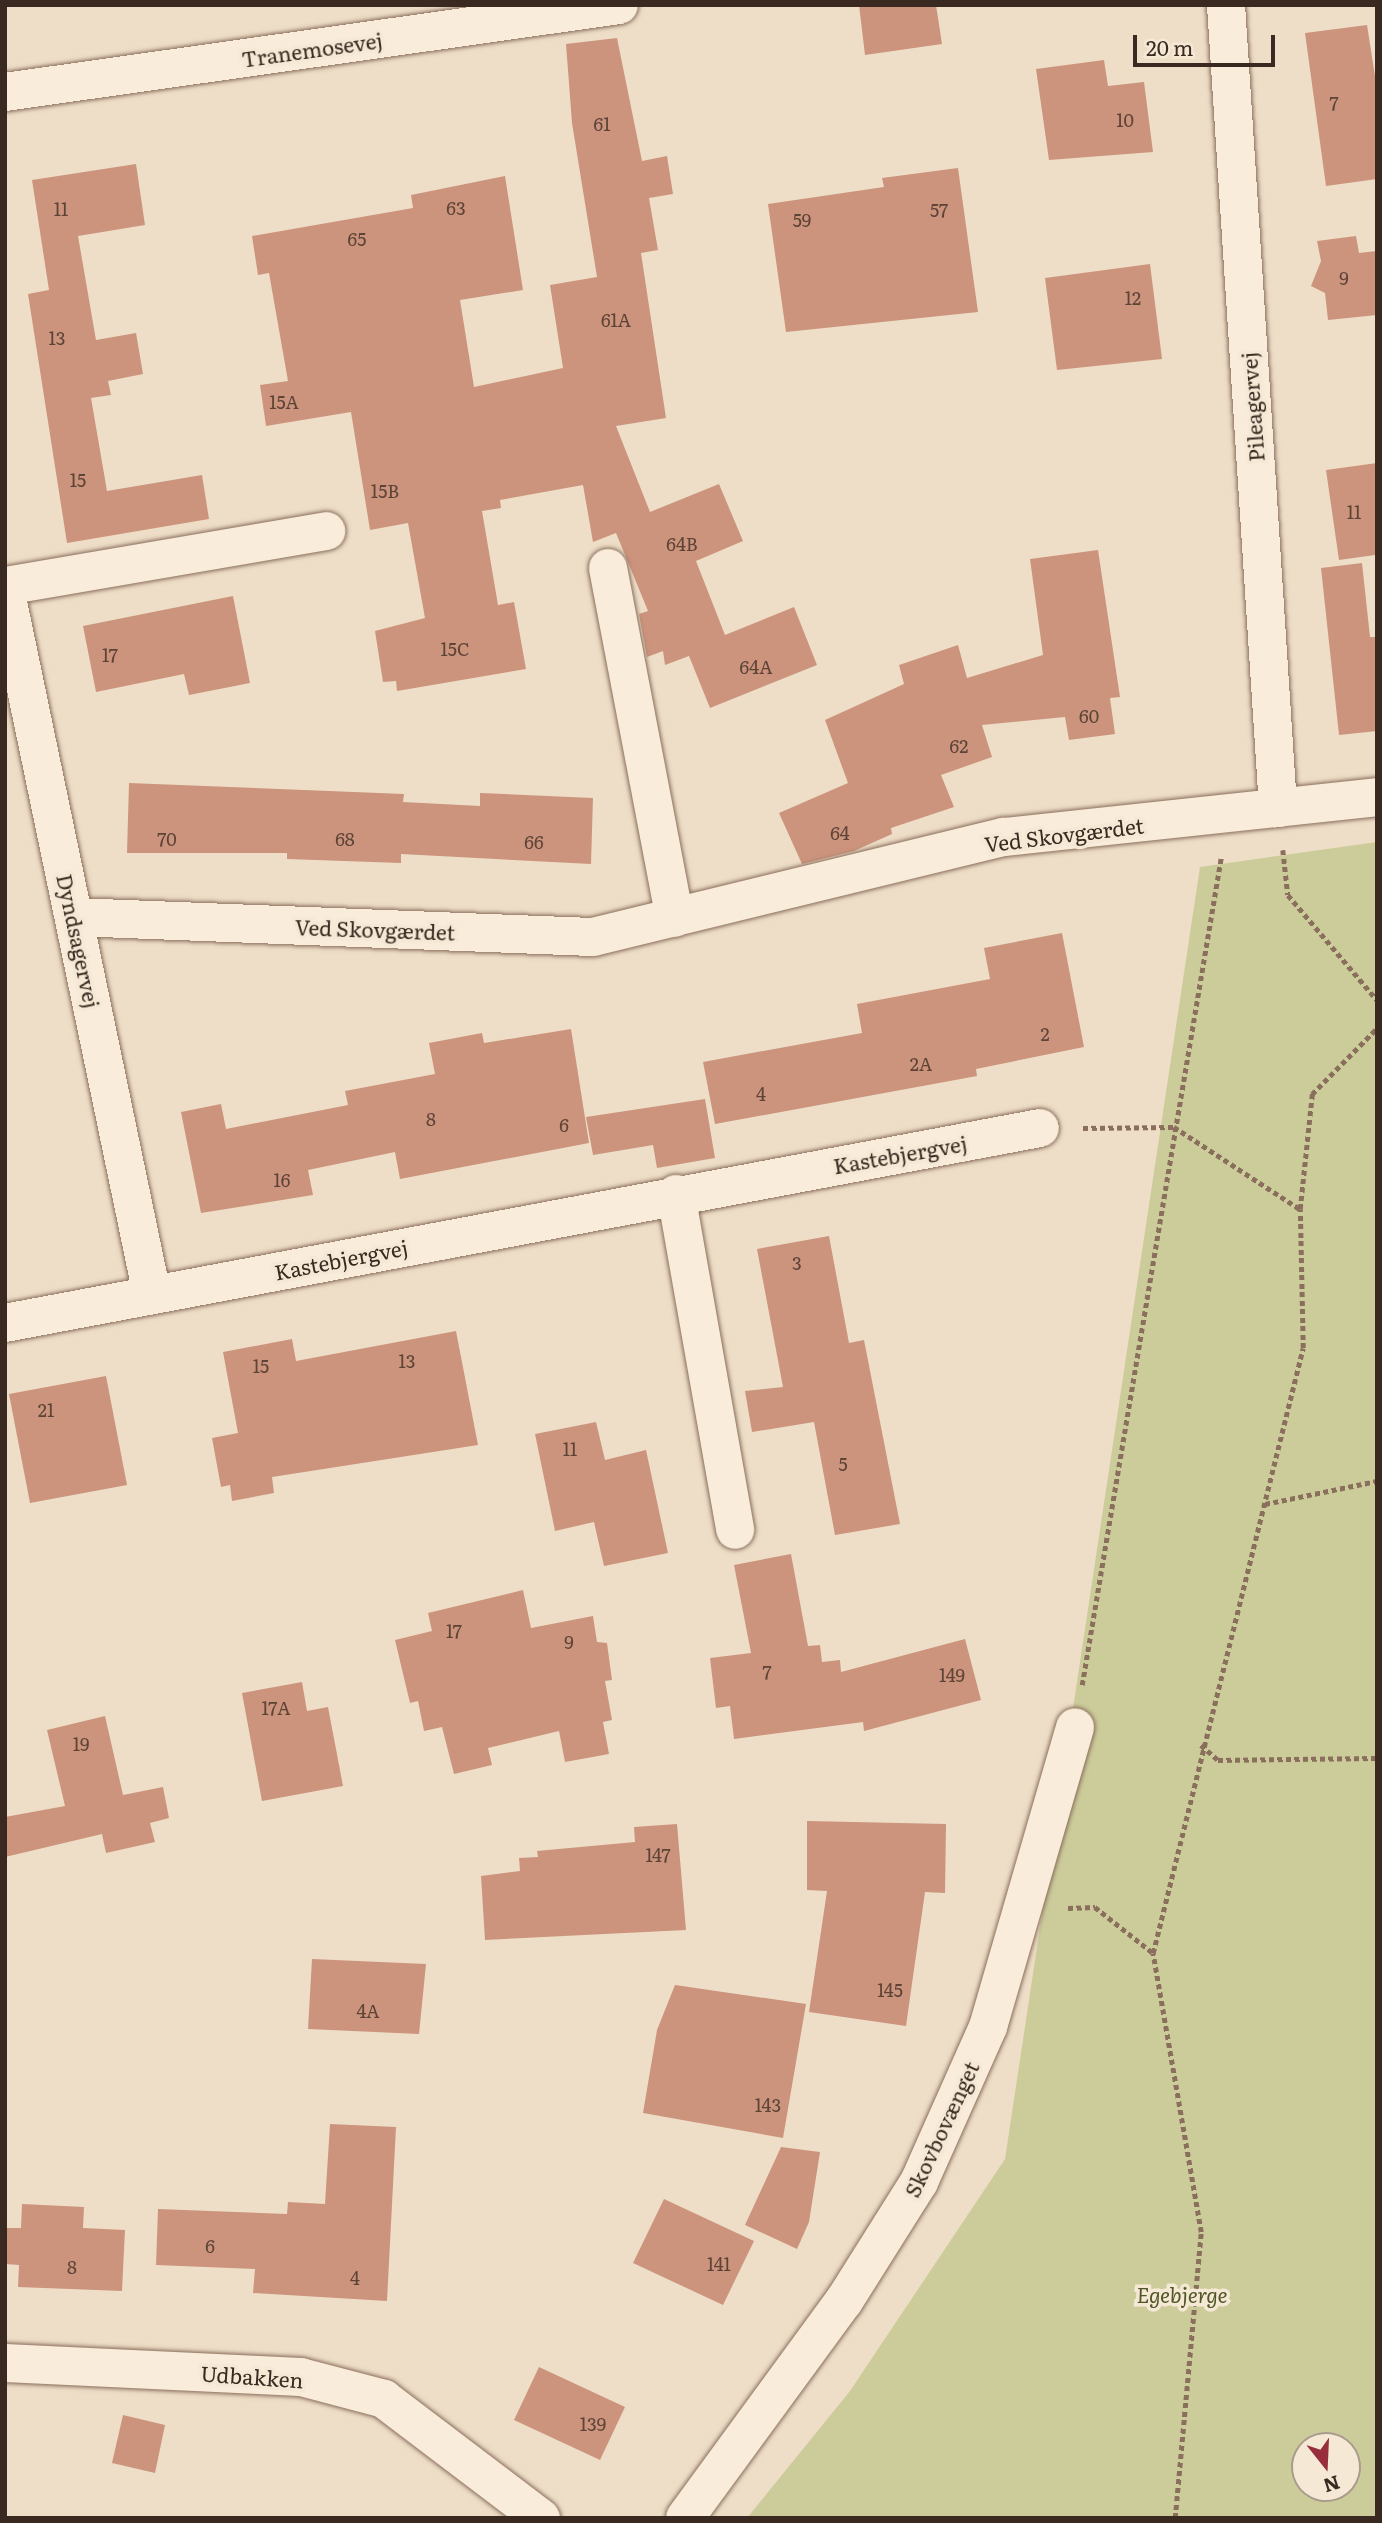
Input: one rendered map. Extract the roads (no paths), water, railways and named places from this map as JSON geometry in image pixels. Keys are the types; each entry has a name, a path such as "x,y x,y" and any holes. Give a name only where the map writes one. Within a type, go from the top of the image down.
{"street":[{"name":"Tranemosevej","path":"5,92 619,5"},
{"name":"Pileagervej","path":"1226,5 1278,808"},
{"name":"Dyndsagervej","path":"152,1295 5,587 326,531"},
{"path":"608,568 675,918"},
{"name":"Ved Skovgærdet","path":"74,917 593,937 1004,837 1228,816 1377,797"},
{"name":"Kastebjergvej","path":"5,1323 676,1194 1040,1128"},
{"path":"676,1194 735,1530"},
{"name":"Skovbovænget","path":"685,2518 844,2301 919,2182 988,2027 1074,1727"},
{"name":"Udbakken","path":"5,2363 301,2376 383,2399 541,2518"}],"park label":[{"name":"Egebjerge","path":"1182,2294"}]}
